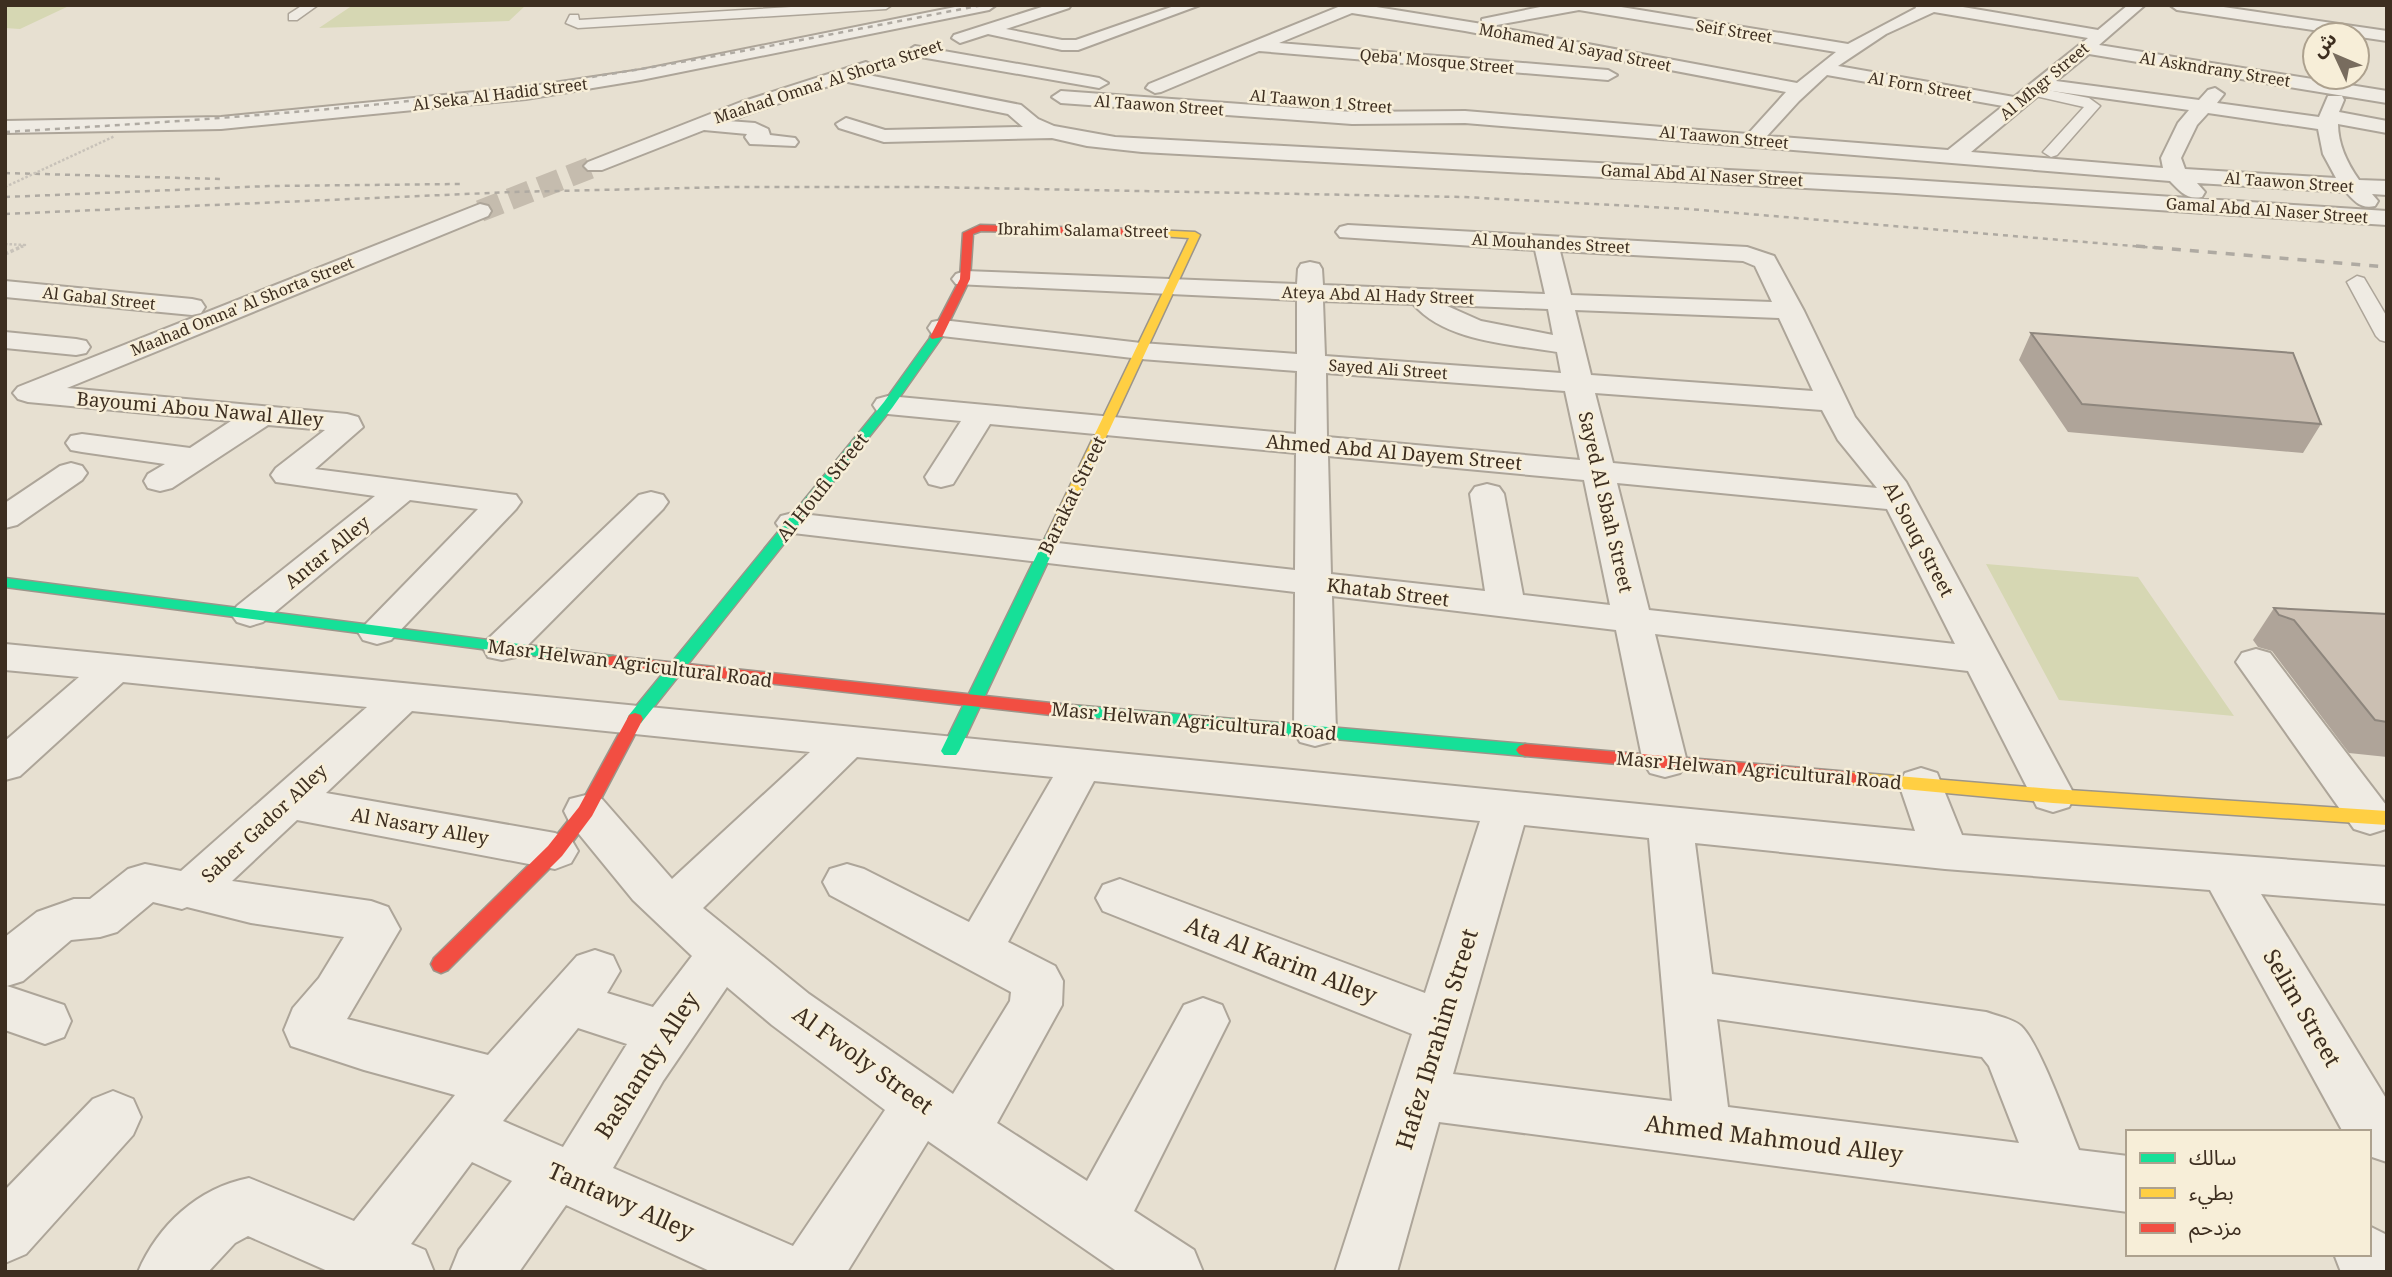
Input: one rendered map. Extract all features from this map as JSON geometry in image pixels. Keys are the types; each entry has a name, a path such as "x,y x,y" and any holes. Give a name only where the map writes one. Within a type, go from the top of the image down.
{"street":[{"name":"Al Seka Al Hadid Street","path":"5,127 221,123 526,93 641,75 989,5"},
{"path":"988,29 1078,46 1193,5"},
{"path":"1413,35 1477,12 1577,5"},
{"name":"Seif Street","path":"1577,5 1849,49"},
{"name":"Maahad Omna' Al Shorta Street","path":"909,53 1056,6"},
{"path":"1155,88 1354,6"},
{"name":"Mohamed Al Sayad Street","path":"1354,6 1435,21 1477,12 1589,49 1799,89"},
{"path":"1754,139 1799,89 1822,69 1849,49 1926,6 2103,32 2133,33"},
{"path":"2131,7 2301,37"},
{"name":"Al Mhgr Street","path":"1952,157 2131,7"},
{"path":"1678,40 1728,10"},
{"path":"2167,13 2301,27"},
{"path":"1636,29 1659,18"},
{"path":"1712,46 1741,32"},
{"path":"1589,49 1612,39"},
{"path":"1351,54 1387,40"},
{"path":"2371,40 2387,50"},
{"name":"Qeba' Mosque Street","path":"1258,46 1616,76"},
{"name":"Al Askndrany Street","path":"2085,48 2235,72 2301,79"},
{"name":"Al Taawon 1 Street","path":"909,53 1093,82 1370,104 1435,117"},
{"path":"1593,89 1644,60"},
{"name":"Maahad Omna' Al Shorta Street","path":"595,166 698,125 879,63"},
{"path":"2064,65 2090,69"},
{"name":"Al Forn Street","path":"1822,69 2030,93 2387,127"},
{"path":"2208,205 2176,175 2171,158 2178,139 2235,72"},
{"path":"842,75 1014,109 1042,106 1093,82"},
{"path":"2192,87 2217,91"},
{"path":"2341,91 2328,120 2328,136 2350,186 2387,218"},
{"name":"Al Askndrany Street","path":"2369,91 2387,97"},
{"path":"871,132 955,97"},
{"name":"Gamal Abd Al Naser Street","path":"1042,106 1029,123 1053,132 1142,146 1383,139 1896,186 2387,218"},
{"name":"Al Taawon Street","path":"1042,106 1383,139 1435,117 1535,123 2176,175 2387,188"},
{"path":"1535,123 1558,109"},
{"path":"846,124 884,136 1009,142 1053,132"},
{"path":"698,125 755,129 761,133 755,137 757,140 788,142"},
{"path":"1882,151 1896,186"},
{"name":"Maahad Omna' Al Shorta Street","path":"17,389 256,301 480,211"},
{"name":"Ibrahim Salama Street","path":"968,233 980,228 1172,232 1190,233 1195,235 1194,239"},
{"name":"Al Mouhandes Street","path":"1348,232 1428,273 1546,243 1755,256"},
{"name":"Al Houfi Street","path":"441,964 570,831 634,720 888,405 942,328 965,279 968,233"},
{"name":"Barakat Street","path":"950,751 1194,239"},
{"name":"Sayed Al Sbah Street","path":"1546,243 1665,762"},
{"name":"Al Souq Street","path":"1755,256 1765,261 1849,433 1884,474 1899,500 2053,796"},
{"path":"1428,273 1430,307 1446,318 1469,326 1568,346"},
{"name":"Ateya Abd Al Hady Street","path":"965,279 1171,287 1428,273 1560,302 1791,311"},
{"path":"1310,281 1315,732"},
{"name":"Al Gabal Street","path":"5,289 192,307"},
{"path":"17,389 76,347 137,323 192,307 256,301"},
{"name":"Sayed Ali Street","path":"942,328 1141,351 1835,402"},
{"path":"5,340 76,347"},
{"name":"Bayoumi Abou Nawal Alley","path":"17,389 349,424 287,473 288,476 498,500 504,504 377,632"},
{"name":"Ahmed Abd Al Dayem Street","path":"888,405 1899,500"},
{"path":"941,477 981,414"},
{"path":"160,481 262,415"},
{"path":"5,518 77,458 195,458"},
{"name":"Antar Alley","path":"250,614 404,489"},
{"path":"1486,494 1506,605"},
{"path":"502,649 652,502"},
{"name":"Khatab Street","path":"793,523 1983,660"},
{"name":"Masr Helwan Agricultural Road","path":"5,582 502,649 973,702 2053,796 2378,818"},
{"path":"5,657 1945,851 2387,886"},
{"path":"2256,662 2378,818"},
{"path":"5,765 114,668"},
{"name":"Saber Gador Alley","path":"5,966 54,926 74,918 100,918 145,882 189,890 201,882 402,697"},
{"path":"671,909 848,741"},
{"path":"979,949 1082,764"},
{"path":"1921,784 1945,851"},
{"name":"Al Nasary Alley","path":"286,802 570,831"},
{"name":"Hafez Ibrahim Street","path":"1366,1272 1507,807"},
{"path":"1670,823 1703,1131"},
{"name":"Al Fwoly Street","path":"570,831 671,909 779,1000 942,1117 1166,1270"},
{"name":"Selim Street","path":"2224,873 2364,1116 2387,1136"},
{"path":"812,1272 1038,997 1037,981 847,882"},
{"path":"189,890 251,904 371,921 375,929 337,993 310,1030 499,1082"},
{"name":"Ata Al Karim Alley","path":"1120,898 1442,1023"},
{"name":"Bashandy Alley","path":"481,1272 565,1176 662,1033 723,954"},
{"path":"169,1272 211,1224 237,1208 249,1207 384,1264 461,1130 581,987 662,1033"},
{"path":"1689,993 1986,1035 2001,1041 2011,1053 2060,1175"},
{"path":"1097,1222 1203,1021"},
{"name":"Ahmed Mahmoud Alley","path":"1420,1095 2126,1184"},
{"path":"5,1233 113,1117"},
{"name":"Tantawy Alley","path":"461,1130 565,1176 746,1265"},
{"path":"2365,1256 2373,1272"}],"lane":[{"path":"293,17 312,5"},
{"path":"584,5 572,23 886,5"},
{"path":"573,18 780,5"},
{"path":"634,34 688,11"},
{"path":"2030,93 2084,101 2093,106 2051,152"},
{"path":"2357,282 2377,302 2387,336"}],"path":[{"path":"5,187 115,136"},
{"path":"5,244 25,245 5,254"}],"green space":[{"path":"5,5 71,5 20,29 5,28"},
{"path":"353,5 526,5 509,21 319,28"},
{"path":"1986,564 2138,577 2234,716 2059,700"}],"building":[{"path":"2031,333 2293,353 2321,424 2082,404"},
{"path":"2274,608 2387,614 2387,722 2375,720 2294,620 2279,615"}],"tunnel":[{"path":"480,211 595,166"}],"railway":[{"path":"5,132 234,117 463,95 658,66 983,5"},
{"path":"5,173 220,179"},
{"path":"5,197 269,186 460,184"},
{"path":"5,214 512,192 729,187 925,187 1463,197 1689,209 2157,248"},
{"path":"2136,246 2387,267"}],"traffic: fast":[{"path":"635,719 888,405 936,337"},
{"path":"950,751 1053,536"},
{"path":"5,582 613,661"},
{"path":"1060,710 1525,750"}],"traffic: slow":[{"path":"1053,536 1195,235 1133,232"},
{"path":"1850,778 2053,796 2387,818"}],"traffic: jam":[{"path":"936,337 965,279 968,233 980,228 1133,232"},
{"path":"613,661 1060,710"},
{"path":"441,964 555,851 586,811 635,719"},
{"path":"1525,750 1850,778"}]}
